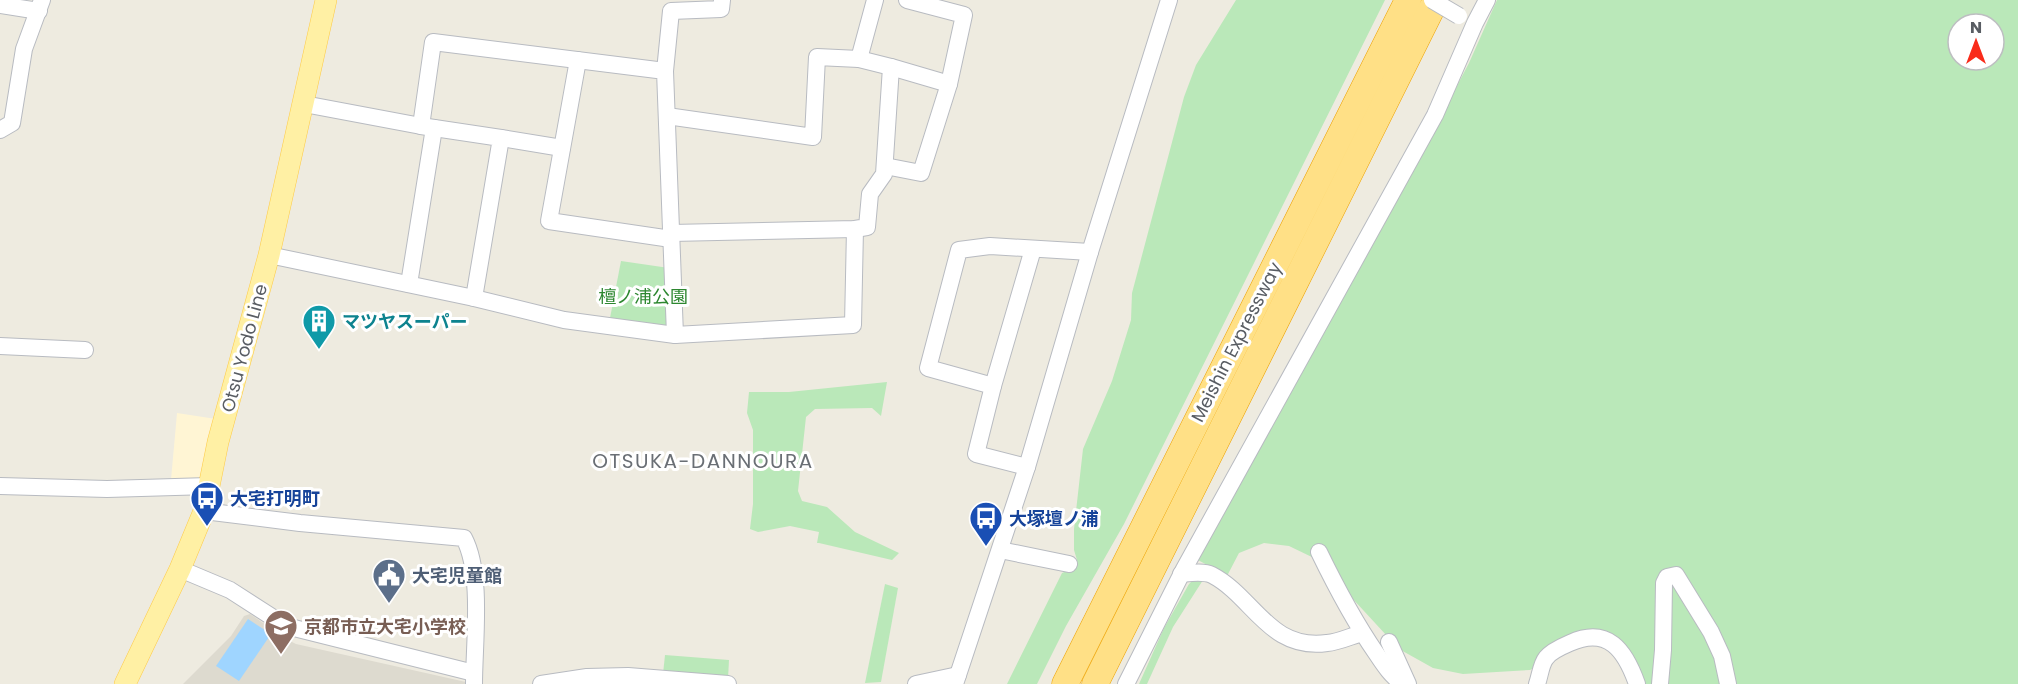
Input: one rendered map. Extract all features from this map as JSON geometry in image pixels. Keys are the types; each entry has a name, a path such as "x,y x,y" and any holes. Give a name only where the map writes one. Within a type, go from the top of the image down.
{"highway":[{"name":"Meishin Expressway","path":"1065,684 1408,0"},
{"name":"Meishin Expressway","path":"1095,684 1434,0"}],"main road":[{"name":"Otsu Yodo Line","path":"125,684 180,569 204,511 218,442 269,255 326,0"}],"street":[{"path":"675,335 665,71 671,11 721,9 722,0"},
{"path":"859,59 875,0"},
{"path":"885,166 921,173 949,84 964,15 908,0"},
{"path":"916,684 956,680 1027,467 1090,252 1169,0"},
{"path":"1434,0 1475,23"},
{"path":"1126,684 1181,574 1435,115 1487,0"},
{"path":"0,5 40,5 24,49 12,123 0,130"},
{"path":"409,284 427,127 433,42 665,71"},
{"path":"667,116 813,137 817,57 859,59 949,84"},
{"path":"578,60 549,221 671,236 867,227 870,194 884,174 891,67"},
{"path":"304,104 427,127 562,148"},
{"path":"474,298 501,138"},
{"path":"269,255 474,298 564,320 675,335 853,325 855,229"},
{"path":"993,386 928,368 959,250 990,246 1090,252"},
{"path":"1027,467 976,454 993,386 1033,249"},
{"path":"0,346 85,350"},
{"path":"0,486 107,489 209,486"},
{"path":"180,569 230,590 286,626 474,678 476,604 471,553 464,538 204,511"},
{"path":"1000,550 1069,564"},
{"path":"1319,552 1362,633 1393,678 1403,684"},
{"path":"1181,574 1195,572 1211,574 1237,593 1261,620 1292,640 1328,643 1362,633"},
{"path":"1660,684 1664,583 1667,577 1676,575 1711,632 1722,656 1728,684"},
{"path":"1537,684 1546,658 1563,646 1585,636 1604,638 1618,648 1637,684"},
{"path":"1389,642 1408,684"},
{"path":"541,684 618,676 650,681 728,684"}],"shaded area":[{"path":"177,413 216,419 200,479 171,480"},
{"name":"京都市立大宅小学校","path":"250,614 296,644 467,684 183,684 231,636 244,616"}],"green space":[{"path":"1236,0 1385,0 1124,524 1066,626 1037,684 1007,684 1062,573 1076,567 1074,529 1083,449 1112,381 1131,320 1132,293 1184,97 1196,65"},
{"path":"1497,0 2018,0 2018,684 1636,684 1607,644 1580,645 1530,670 1463,674 1433,668 1399,649 1316,559 1289,546 1264,543 1239,553 1227,576 1198,560 1391,211 1469,63"},
{"name":"檀ノ浦公園","path":"621,261 669,268 669,325 664,329 610,318"},
{"path":"887,382 881,416 872,408 815,409 806,417 798,491 802,501 827,507 855,532 899,553 892,560 817,543 819,532 790,526 758,532 750,529 753,504 753,430 747,413 749,392 789,392"},
{"path":"1194,579 1203,580 1173,627 1147,684 1139,684 1164,628"},
{"path":"885,584 898,588 881,682 865,683"},
{"path":"665,655 729,660 728,679 663,674"}],"water":[{"path":"248,619 271,634 239,681 216,666"}],"place":[{"name":"マツヤスーパー","path":"319,350"},
{"name":"大宅打明町","path":"207,527"},
{"name":"大塚壇ノ浦","path":"986,547"},
{"name":"大宅児童館","path":"389,604"},
{"name":"京都市立大宅小学校","path":"281,655"}],"district":[{"name":"OTSUKA-DANNOURA","path":"703,461"}]}
